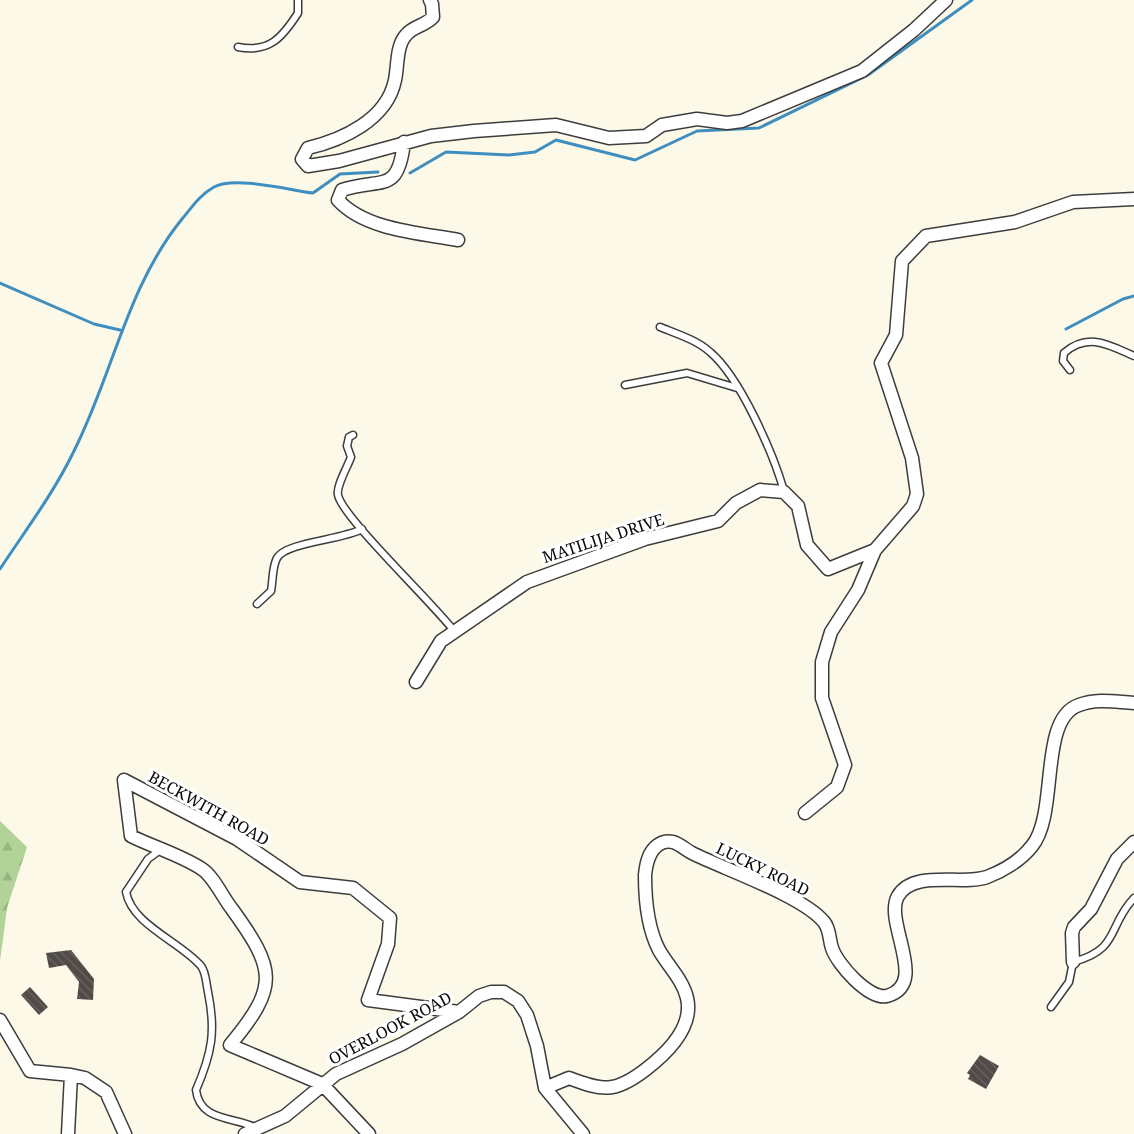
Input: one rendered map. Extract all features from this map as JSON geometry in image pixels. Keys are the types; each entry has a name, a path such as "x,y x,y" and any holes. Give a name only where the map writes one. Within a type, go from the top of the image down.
{"street":[{"path":"430,0 432,17 427,24 412,29 404,36 395,81 385,105 370,119 336,142 308,148 302,159 308,166 393,148 404,142 474,131 556,125 609,138 646,136 662,125 697,119 727,123 742,121 862,71 914,30 946,0"},
{"path":"404,142 401,168 394,177 370,186 342,190 338,200 344,207 381,225 458,240"},
{"path":"805,813 837,787 845,765 822,698 822,662 831,632 858,590 875,550 913,506 917,494 912,458 881,363 896,335 902,261 926,236 1015,222 1073,202 1134,199"},
{"name":"MATILIJA DRIVE","path":"416,682 441,641 527,582 645,539 718,521 735,503 760,490 784,492"},
{"path":"784,492 798,506 807,545 828,569 875,550"},
{"name":"LUCKY ROAD","path":"545,1088 569,1078 597,1089 626,1085 654,1063 677,1040 685,1025 688,1000 658,949 650,924 645,888 646,865 657,846 665,841 675,842 688,852 770,888 807,908 825,922 831,947 845,969 864,988 875,995 884,997 899,990 904,982 905,956 894,911 898,896 911,885 926,881 952,882 985,878 1009,867 1033,845 1042,824 1052,773 1053,743 1061,722 1077,705 1110,700 1134,703"},
{"name":"BECKWITH ROAD","path":"160,850 131,836 124,780 237,839 300,882 353,888 390,918 388,944 368,1000 459,1012"},
{"path":"1073,962 1072,933 1074,927 1091,909 1117,859 1134,842"},
{"path":"160,850 203,870 245,928 267,966 264,993 254,1016 230,1045 322,1084 369,1134"},
{"name":"OVERLOOK ROAD","path":"246,1134 285,1116 336,1074 402,1044 435,1023 459,1012 479,996 491,992 504,992 518,1001 527,1015 537,1046 545,1088 583,1134"},
{"path":"0,1020 30,1071 86,1078 106,1092 125,1134"},
{"path":"68,1134 71,1075"}],"lane":[{"path":"238,46 255,50 276,39 298,13 298,0"},
{"path":"660,327 708,350 725,366 776,462 784,492"},
{"path":"1070,370 1063,361 1064,353 1075,345 1088,341 1096,340 1112,345 1134,356"},
{"path":"625,385 687,373 737,389"},
{"path":"353,435 349,437 347,446 351,457 337,492 344,506 454,632"},
{"path":"257,604 271,591 275,562 286,549 347,537 362,529"},
{"path":"160,850 147,859 126,892 131,904 149,925 202,966 206,977 214,1018 212,1047 196,1090 197,1097 201,1107 214,1115 245,1122 260,1129"},
{"path":"1051,1007 1069,982 1073,962 1089,957 1104,947 1114,934 1128,904 1134,898"}],"green space":[{"path":"0,821 27,847 7,908 0,961"}],"building":[{"path":"71,950 94,979 93,1000 77,999 79,982 66,965 49,968 46,953"},
{"path":"30,987 48,1007 39,1015 21,995"},
{"path":"980,1055 999,1066 986,1089 968,1079 970,1075 967,1073"}],"waterway":[{"path":"410,173 446,152 509,155 535,152 556,140 635,160 697,131 759,128 868,75 972,0"},
{"path":"0,569 48,498 65,468 87,423 133,303 147,274 163,246 197,201 209,190 223,184 248,183 313,193 340,174 378,172"},
{"path":"0,283 94,324 120,330"},
{"path":"1066,329 1123,299 1134,296"}]}
